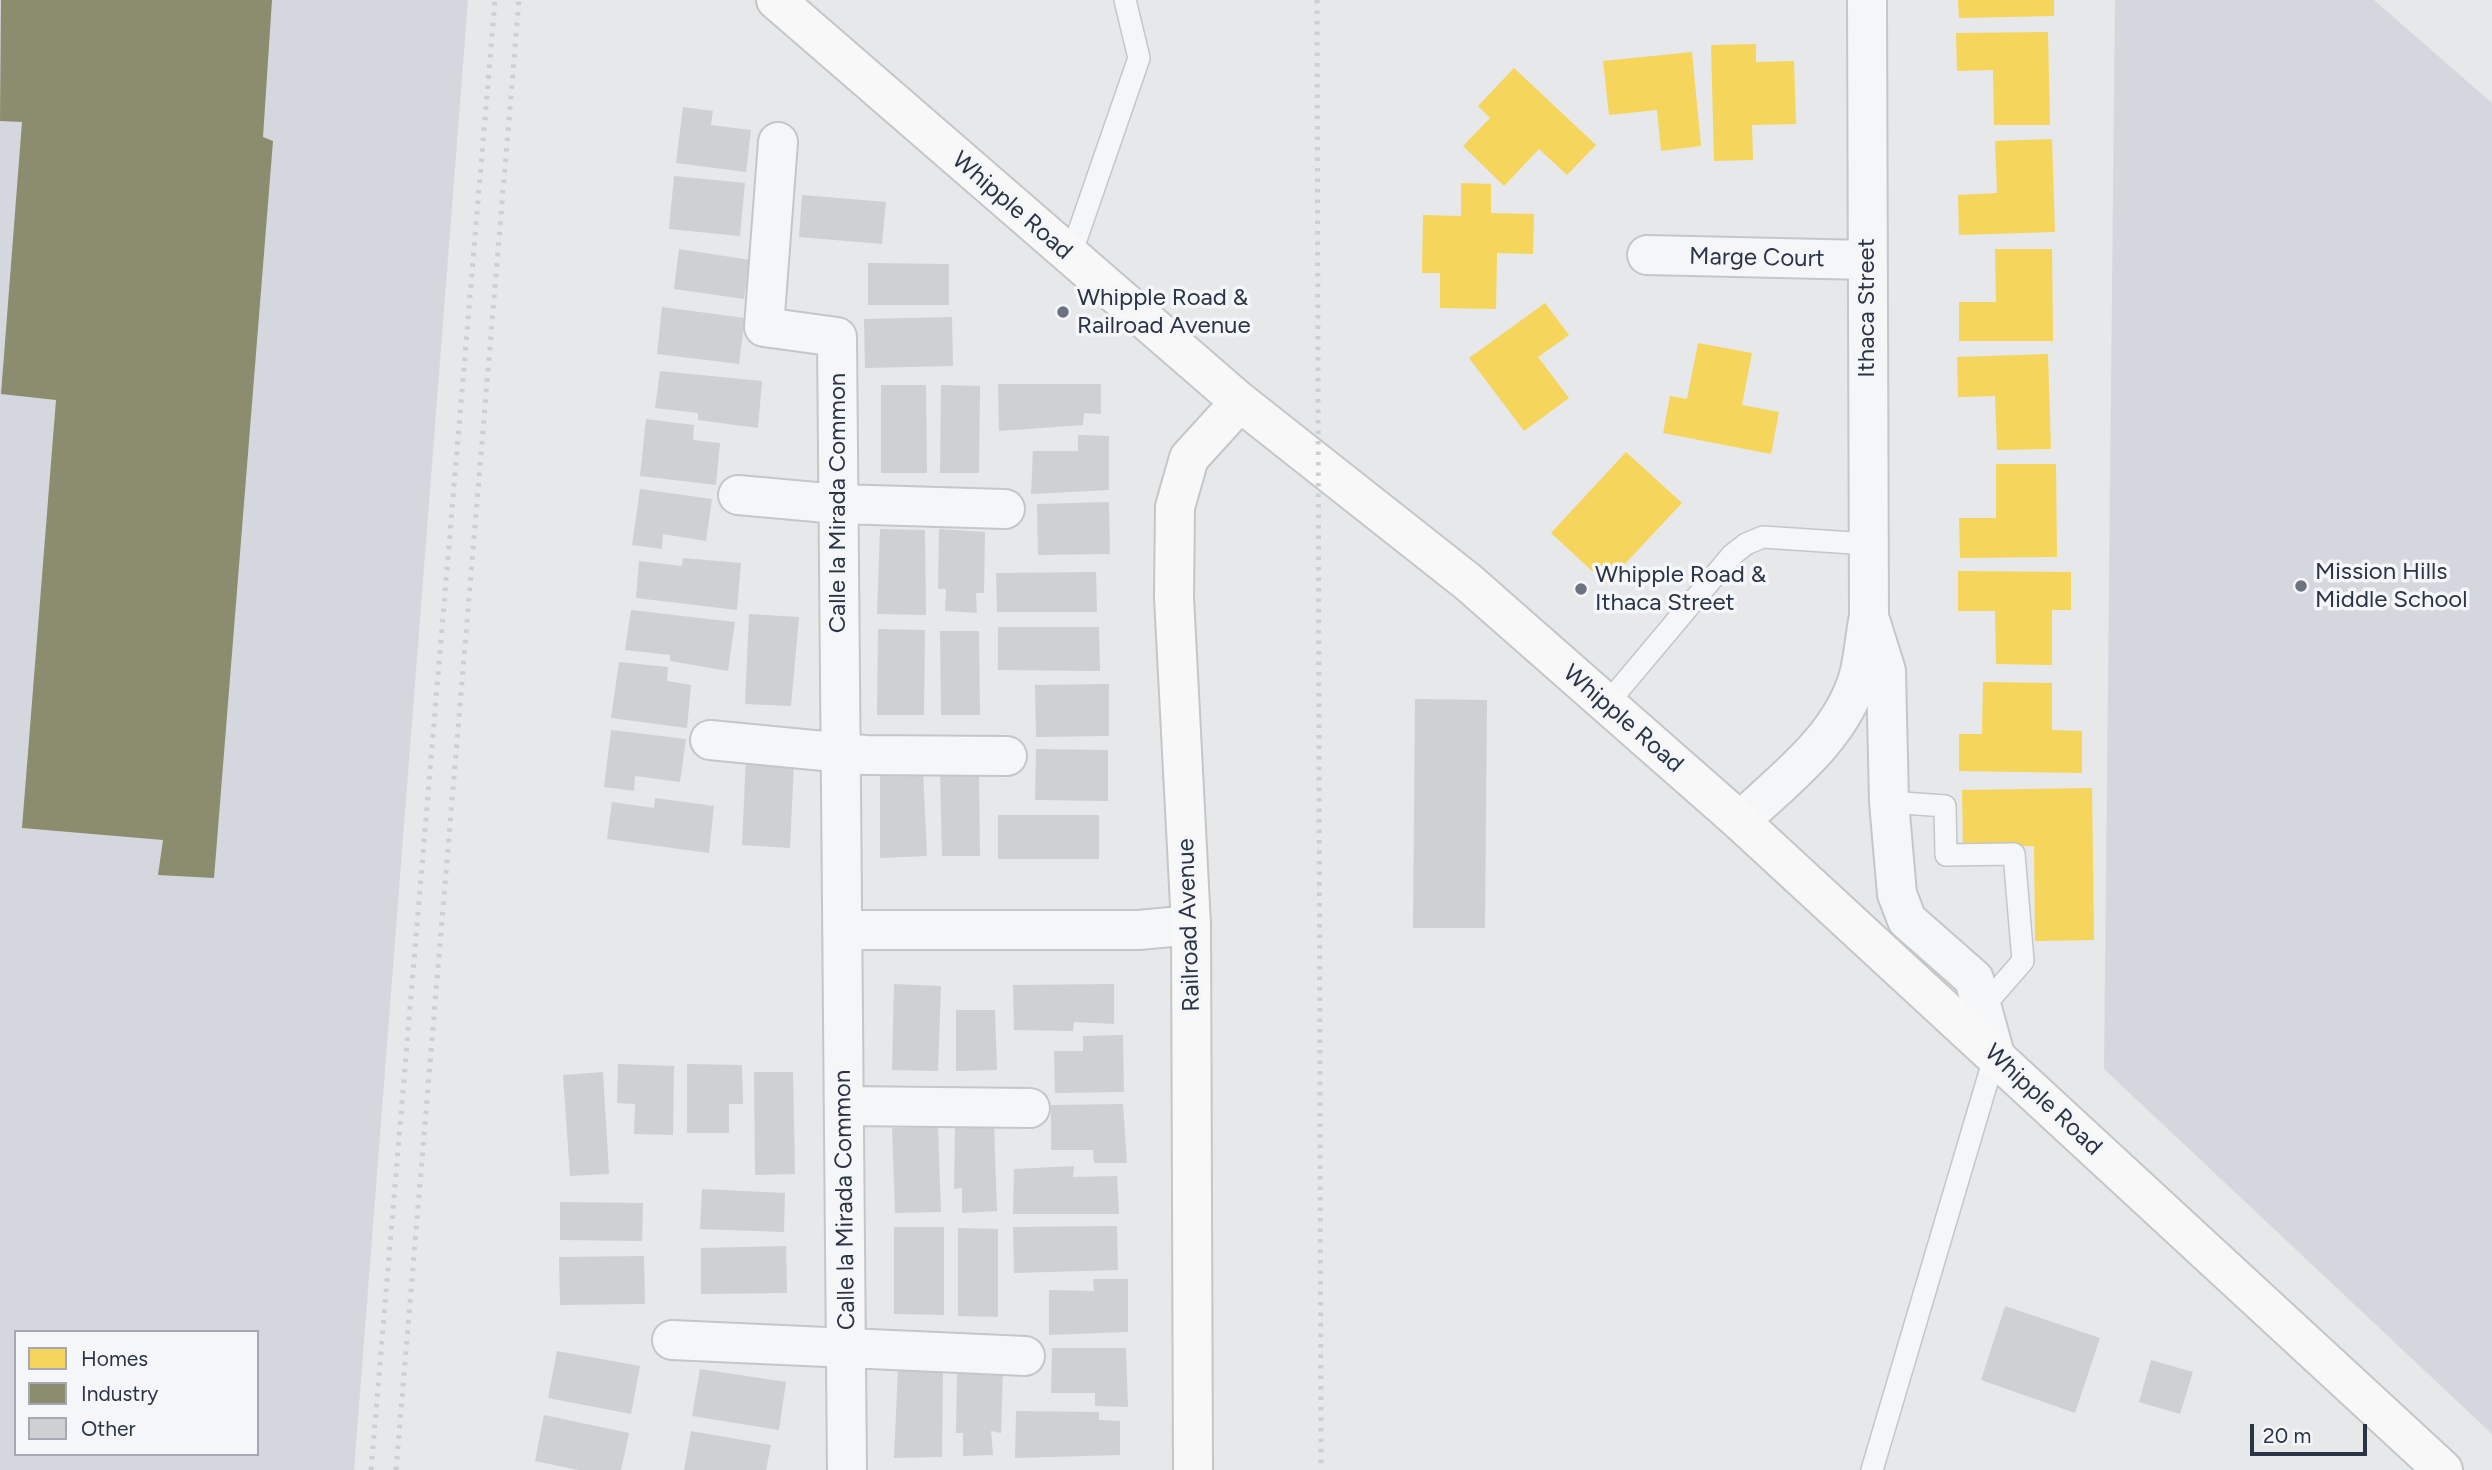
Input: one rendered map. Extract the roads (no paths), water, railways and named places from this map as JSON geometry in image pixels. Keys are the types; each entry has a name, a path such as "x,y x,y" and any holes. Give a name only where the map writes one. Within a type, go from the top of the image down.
{"main road":[{"name":"Whipple Road","path":"776,0 1240,402 1468,582 1740,821 2443,1470"},
{"name":"Railroad Avenue","path":"1193,1470 1191,925 1174,597 1175,507 1189,458 1240,402"}],"street":[{"name":"Ithaca Street","path":"1740,821 1814,751 1840,717 1858,677 1868,616 1867,0"},
{"name":"Calle la Mirada Common","path":"778,142 764,327 837,337 847,1470"},
{"name":"Marge Court","path":"1647,255 1867,260"},
{"path":"737,495 838,504 1005,509"},
{"name":"Ithaca Street","path":"1868,616 1886,671 1889,803 1897,894 1907,920 1974,979 1995,1055"},
{"path":"710,740 841,754 1007,756"},
{"path":"843,930 1139,930 1191,925"},
{"path":"844,1106 1030,1108"},
{"path":"672,1339 1025,1356"}],"lane":[{"path":"1070,257 1139,58 1125,0"},
{"path":"1606,705 1732,555 1746,544 1763,537 1868,544"},
{"path":"1889,803 1945,806 1946,855 2014,854 2023,961 1982,1008"},
{"path":"1872,1470 1995,1055"}],"railway":[{"path":"371,1470 495,0"},
{"path":"396,1470 519,0"},
{"path":"1317,0 1321,1470"}],"place":[{"name":"Whipple Road & Railroad Avenue","path":"1063,312"},
{"name":"Mission Hills Middle School","path":"2301,586"},
{"name":"Whipple Road & Ithaca Street","path":"1581,589"}]}
